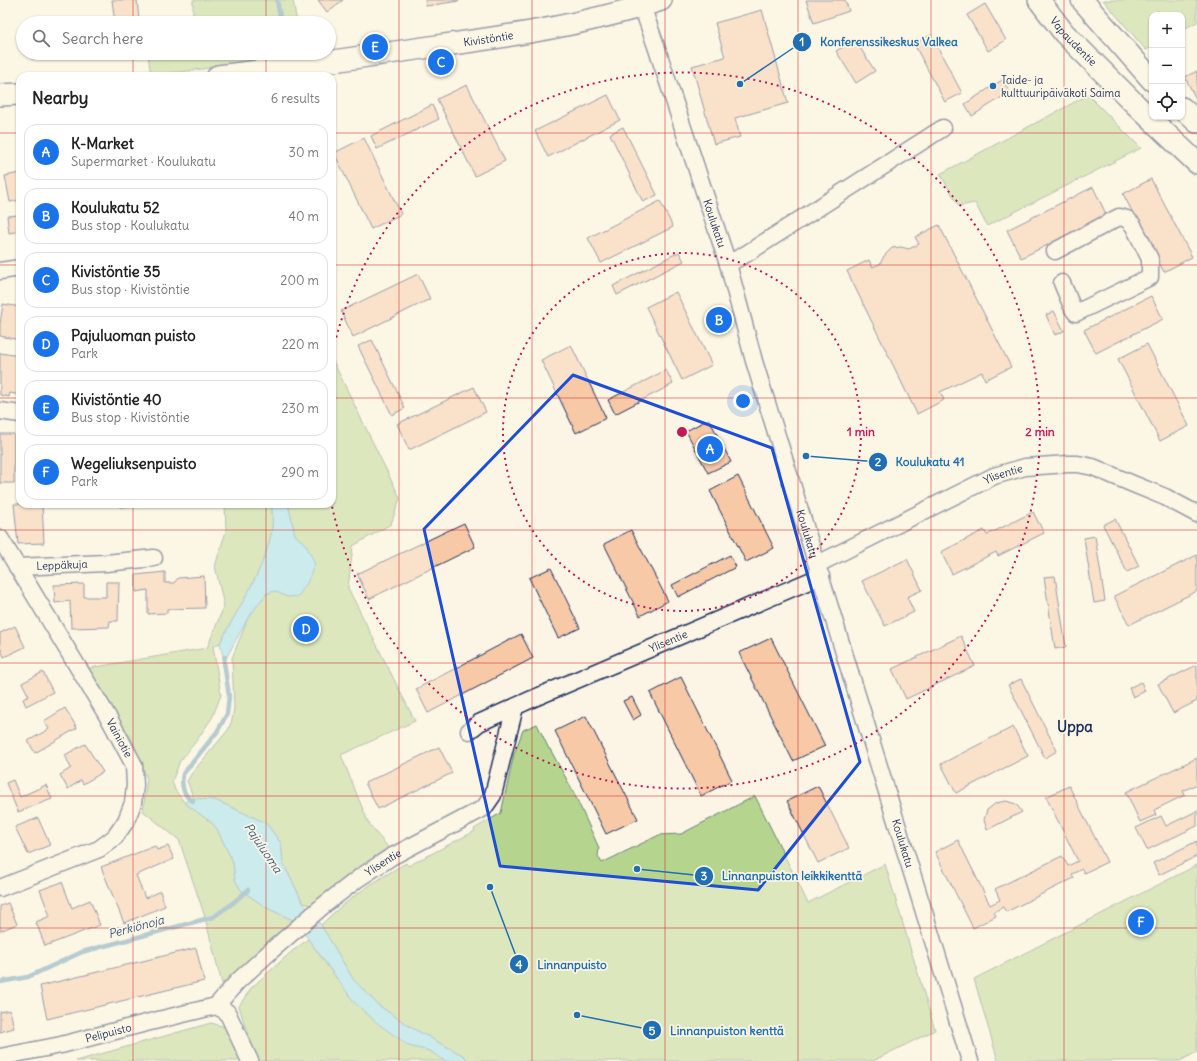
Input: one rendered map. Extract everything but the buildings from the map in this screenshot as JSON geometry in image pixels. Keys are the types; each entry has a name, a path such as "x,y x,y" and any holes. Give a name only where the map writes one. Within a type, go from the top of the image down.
{"main road":[{"name":"Vapaudentie","path":"1039,0 1064,33 1136,106 1197,163"},
{"path":"1082,0 1149,77"},
{"name":"Kivistöntie","path":"255,72 313,68 510,36 602,17 647,2"},
{"path":"0,95 16,94"},
{"path":"1185,111 1197,122"}],"street":[{"name":"Koulukatu","path":"647,2 728,264 754,361 970,1061"},
{"path":"728,264 943,128"},
{"path":"1055,251 1119,217 1127,219 1133,225 1150,259 1150,277 1076,313 1062,283"},
{"path":"0,271 16,269"},
{"path":"0,411 16,413"},
{"name":"Ylisentie","path":"469,731 479,723 819,570 994,476 1026,467 1068,464 1093,467 1165,497 1197,514"},
{"name":"Vainiotie","path":"0,538 111,722 134,765 135,785 133,803 126,822 115,837 99,849 0,888"},
{"name":"Leppäkuja","path":"17,566 154,558"},
{"name":"Ylisentie","path":"216,1006 238,981 293,932 359,878 384,862 484,808 493,796 515,707"},
{"path":"216,1006 227,1012 250,1061"},
{"name":"Pelipuisto","path":"0,1057 61,1045 216,1006"}],"highlighted area":[{"path":"573,375 772,448 860,762 758,890 500,866 424,529"}],"green space":[{"path":"193,0 293,0 296,16 193,16"},
{"path":"1103,0 1197,0 1197,22 1185,28 1185,12 1149,12 1149,48 1146,50"},
{"path":"149,60 267,60 180,72 150,72"},
{"path":"1088,95 1141,148 987,226 975,203 959,206 940,174"},
{"path":"336,367 400,498 391,524 353,546 348,588 415,721 341,755 368,822 388,847 311,905 303,903 283,863 281,843 266,823 215,800 194,799 187,781 228,730 232,720 234,707 232,658 248,618 266,594 274,591 288,597 306,545 295,535 289,508 336,508"},
{"path":"225,508 272,508 272,529 269,544 258,573 220,643 213,646 221,695 212,718 180,761 172,781 175,790 185,803 212,823 217,829 233,862 235,880 241,890 267,908 295,921 222,984 204,914 179,840 143,811 147,779 133,742 89,668 207,648 224,606 215,566 226,531"},
{"path":"537,724 549,749 573,791 599,848 598,856 602,863 659,835 681,834 755,796 808,903 885,864 935,1030 873,1061 468,1061 464,1056 412,1028 378,1005 353,979 321,925 340,907 383,876 406,863 408,866 475,831 474,829 501,813 514,754 523,730"},
{"path":"1197,865 1197,1052 1180,1061 998,1061 974,979"},
{"path":"308,939 337,979 409,1046 430,1051 445,1061 258,1061 239,1006 251,988"},
{"path":"211,1023 226,1027 241,1061 76,1061"}],"water":[{"path":"272,508 289,508 295,535 306,545 315,564 307,583 298,596 288,597 274,591 266,594 248,618 224,662 220,643 258,573 269,544"},
{"path":"188,798 215,800 266,823 281,843 283,863 303,903 321,925 353,979 378,1005 412,1028 464,1056 468,1061 445,1061 430,1051 409,1046 377,1023 355,1003 295,921 267,908 241,890 235,880 233,862 217,829 212,823 185,803"}],"waterway":[{"name":"Pajuluoma","path":"277,0 280,16"},
{"name":"Pajuluoma","path":"193,801 185,793 182,782 183,774 217,732 227,714 229,696 224,662 225,657"},
{"name":"Perkiönoja","path":"0,982 28,977 82,952 213,917 248,890"}],"place":[{"name":"Kivistöntie 40","path":"375,47"},
{"name":"Kivistöntie 35","path":"441,62"},
{"name":"Konferenssikeskus Valkea","path":"740,84"},
{"name":"Taide- ja kulttuuripäiväkoti Saima","path":"993,86"},
{"name":"Koulukatu 52","path":"719,320"},
{"name":"K-Market","path":"710,449"},
{"name":"Koulukatu 41","path":"806,456"},
{"name":"Pajuluoman puisto","path":"306,629"},
{"name":"Linnanpuiston leikkikenttä","path":"637,869"},
{"name":"Linnanpuisto","path":"490,887"},
{"name":"Wegeliuksenpuisto","path":"1141,922"},
{"name":"Linnanpuiston kenttä","path":"577,1015"}],"district":[{"name":"Uppa","path":"1075,727"}]}
